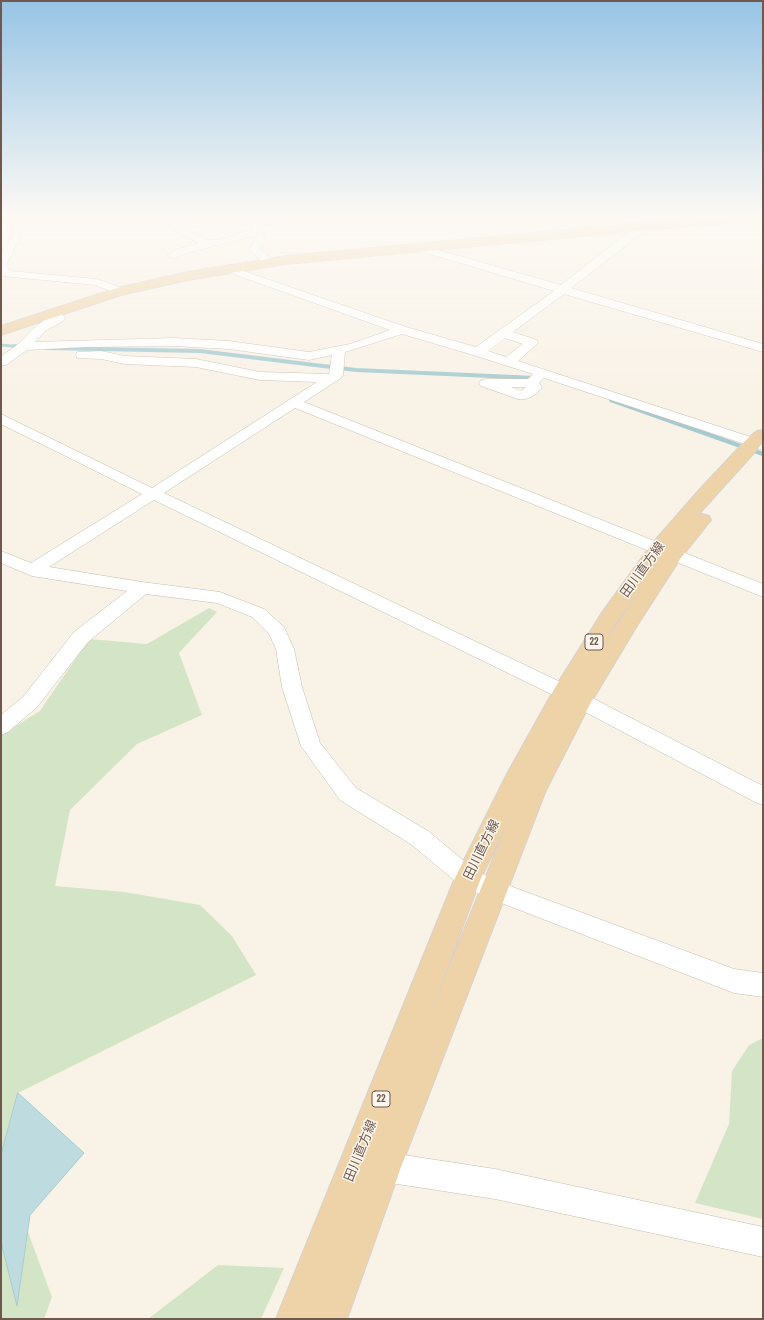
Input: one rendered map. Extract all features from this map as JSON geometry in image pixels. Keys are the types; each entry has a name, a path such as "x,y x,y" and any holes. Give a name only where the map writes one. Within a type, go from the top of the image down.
{"main road":[{"path":"1,331 121,291 190,276"},
{"name":"田川直方線","path":"328,1319 384,1167 516,781 572,697 630,620 665,552 714,505 761,444"},
{"name":"田川直方線","path":"295,1319 481,884 534,790 572,697"}],"street":[{"path":"46,276 97,282 121,291"},
{"path":"248,276 402,330 478,352 761,444"},
{"path":"513,276 763,348"},
{"path":"478,352 581,276"},
{"path":"1,362 19,350 41,328 59,318"},
{"path":"19,350 86,343 173,342 229,345 309,356 339,351 402,330"},
{"path":"504,333 532,343 508,362"},
{"path":"19,350 28,356 101,355 125,360 196,363 260,376 332,378"},
{"path":"32,570 153,494 332,378 336,375 339,351"},
{"path":"532,383 542,373"},
{"path":"294,403 763,591"},
{"path":"1,418 153,494 572,697 763,796"},
{"path":"1,556 32,570 142,588 220,598 258,613 277,631 285,649 292,687 311,746 348,794 420,838 481,884 734,981 763,985"},
{"path":"1,727 30,702 81,637 142,588"},
{"path":"384,1167 494,1184 763,1242"}],"green space":[{"path":"209,608 217,612 179,653 202,715 137,744 70,810 55,886 124,892 200,905 232,936 256,975 18,1093 1,1155 1,735 40,711 89,639 147,644"},
{"path":"763,1038 763,1219 695,1203 729,1124 732,1071 749,1045"},
{"path":"28,1232 52,1297 44,1319 1,1319 1,1242 17,1304"},
{"path":"218,1265 284,1268 261,1319 148,1319"}],"water":[{"path":"18,1093 84,1153 30,1215 17,1306 1,1242 1,1155"}],"waterway":[{"path":"1,345 22,347 14,346"},
{"path":"46,348 200,351 356,370 536,378"},
{"path":"611,400 763,454"}]}
